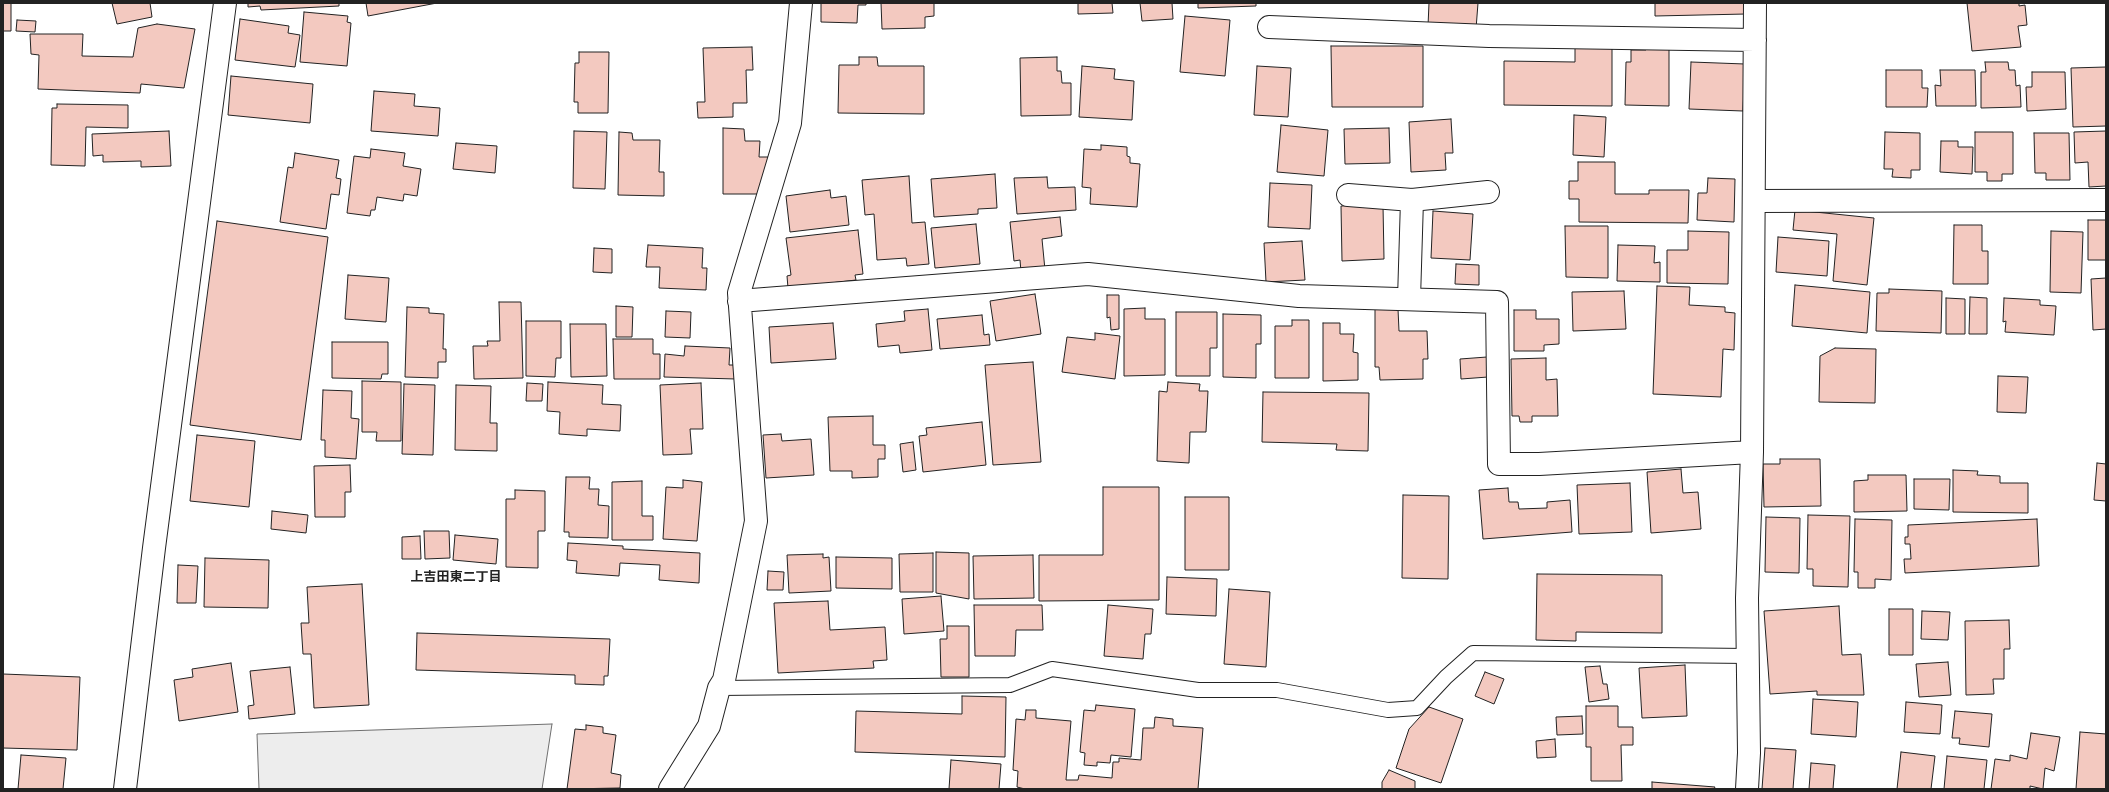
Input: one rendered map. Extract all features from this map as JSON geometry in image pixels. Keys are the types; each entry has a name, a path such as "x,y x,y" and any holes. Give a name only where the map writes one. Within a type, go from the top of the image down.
{"street":[{"path":"125,789 154,548 225,3"},
{"path":"670,789 709,726 719,688 724,680 756,521 739,293 790,122 801,3"},
{"path":"1747,789 1749,753 1747,598 1752,452 1755,3"},
{"path":"1269,27 1489,36 1755,40"},
{"path":"1348,195 1412,200 1488,192"},
{"path":"1409,299 1412,200"},
{"path":"1754,201 2106,200"},
{"path":"740,301 1088,274 1299,296 1497,302 1500,464 1539,464 1752,452"}],"lane":[{"path":"719,688 1010,685 1052,669 1198,690 1277,690 1388,710 1416,708 1473,653 1748,656"}],"shaded area":[{"path":"552,724 542,789 259,789 257,734"}],"building":[{"path":"3,3 11,3 11,31 3,31"},
{"path":"112,3 150,3 152,17 117,24"},
{"path":"248,3 339,3 339,6 261,10 260,6 248,7"},
{"path":"366,3 437,3 368,16"},
{"path":"821,3 866,3 866,5 858,5 857,23 821,22"},
{"path":"881,3 934,3 934,16 925,17 925,28 882,29"},
{"path":"1078,3 1112,3 1113,13 1078,14"},
{"path":"1140,3 1172,3 1173,19 1142,21"},
{"path":"1198,3 1256,3 1256,6 1198,8"},
{"path":"1429,3 1478,3 1476,29 1428,26"},
{"path":"1655,3 1746,3 1746,14 1655,16"},
{"path":"1967,3 2019,3 2019,6 2025,5 2027,25 2018,26 2021,47 1972,51"},
{"path":"304,12 348,16 347,22 351,23 347,66 300,62"},
{"path":"1185,16 1230,20 1225,76 1180,72"},
{"path":"240,19 289,26 288,33 300,35 295,67 235,60"},
{"path":"17,20 36,21 35,32 16,31"},
{"path":"157,24 195,29 184,88 141,84 140,93 38,89 39,55 31,54 30,34 83,34 82,56 133,57 138,28"},
{"path":"1575,42 1612,43 1612,106 1504,105 1504,61 1575,62"},
{"path":"1331,46 1423,46 1423,107 1332,107"},
{"path":"752,47 753,70 746,70 747,103 733,103 733,117 698,118 697,102 705,102 703,48"},
{"path":"1646,47 1669,48 1669,106 1625,105 1626,62 1631,62 1631,50 1646,50"},
{"path":"579,52 609,52 608,113 578,113 578,102 574,102 575,63 579,63"},
{"path":"859,57 877,57 878,66 924,66 924,114 838,113 839,65 859,65"},
{"path":"1057,57 1057,71 1061,71 1062,83 1071,83 1071,115 1021,116 1020,58"},
{"path":"1691,62 1745,64 1743,111 1689,109"},
{"path":"1985,62 2008,62 2009,70 2015,70 2016,86 2020,85 2021,107 1981,108 1981,72 1986,72"},
{"path":"1082,66 1115,69 1114,79 1134,81 1132,120 1079,117"},
{"path":"1257,66 1291,68 1288,117 1254,115"},
{"path":"2106,67 2106,126 2073,127 2071,68"},
{"path":"1886,70 1922,70 1922,88 1928,88 1927,107 1886,107"},
{"path":"1940,70 1975,70 1976,106 1936,106 1935,85 1941,86"},
{"path":"2032,72 2065,72 2066,109 2027,111 2026,87 2032,87"},
{"path":"231,76 313,84 310,123 228,115"},
{"path":"374,91 415,94 414,106 440,108 438,136 371,131"},
{"path":"57,104 128,105 128,128 86,127 85,166 51,165 52,108 57,108"},
{"path":"1574,115 1606,117 1604,157 1573,155"},
{"path":"1451,119 1453,153 1445,153 1446,170 1411,172 1409,122"},
{"path":"1281,125 1328,130 1324,176 1277,172"},
{"path":"723,128 744,129 745,141 760,141 759,157 768,157 768,175 763,194 723,194"},
{"path":"1389,128 1390,163 1345,164 1344,129"},
{"path":"169,131 171,166 141,167 141,161 103,162 103,155 93,156 92,134"},
{"path":"574,131 607,132 605,189 573,188"},
{"path":"2106,131 2106,186 2089,187 2088,162 2075,163 2074,132"},
{"path":"619,132 632,133 633,140 660,140 659,172 664,172 664,196 618,195"},
{"path":"1885,132 1920,133 1920,170 1911,170 1911,178 1892,177 1893,169 1884,169"},
{"path":"1975,132 2013,132 2013,174 2002,174 2002,181 1987,181 1987,172 1975,172"},
{"path":"2034,133 2069,133 2070,180 2046,180 2046,173 2035,173"},
{"path":"1941,141 1958,141 1958,147 1973,147 1972,174 1940,172"},
{"path":"456,143 497,146 495,173 453,169"},
{"path":"1101,145 1127,147 1127,156 1130,157 1130,163 1140,164 1137,207 1090,204 1091,188 1082,187 1084,149 1101,150"},
{"path":"371,149 405,153 403,166 421,169 417,196 404,194 403,201 377,197 375,210 371,210 370,216 347,213 354,156 370,158"},
{"path":"295,153 339,160 336,178 341,179 339,195 331,194 326,229 280,222 288,167 293,168"},
{"path":"1578,162 1615,162 1615,194 1649,194 1649,190 1689,190 1688,223 1579,222 1579,199 1569,199 1569,181 1578,181"},
{"path":"995,174 997,208 978,209 978,214 934,217 931,179"},
{"path":"909,176 912,223 925,222 929,264 907,266 906,258 877,260 874,214 865,215 862,180"},
{"path":"1047,177 1048,188 1075,187 1076,210 1017,214 1014,178"},
{"path":"1708,178 1735,179 1734,222 1697,220 1698,193 1707,193"},
{"path":"1270,183 1312,185 1310,229 1268,227"},
{"path":"830,190 831,198 846,196 849,225 790,232 786,196"},
{"path":"1383,205 1384,259 1342,261 1341,206"},
{"path":"1795,210 1874,218 1867,285 1833,281 1837,234 1793,230"},
{"path":"1433,211 1473,214 1470,260 1431,258"},
{"path":"1060,217 1062,236 1042,239 1045,270 1021,272 1020,260 1014,261 1010,222"},
{"path":"2088,220 2106,220 2106,260 2088,260"},
{"path":"217,221 328,237 301,440 190,425"},
{"path":"976,224 980,264 935,268 931,228"},
{"path":"1954,225 1982,225 1982,251 1988,251 1988,284 1953,284"},
{"path":"1565,226 1608,226 1608,278 1566,277"},
{"path":"858,230 863,274 855,275 856,280 788,288 787,276 791,275 786,238"},
{"path":"1688,231 1729,232 1728,284 1667,283 1667,250 1688,250"},
{"path":"2051,231 2083,232 2081,293 2050,292"},
{"path":"1778,237 1829,241 1827,276 1776,272"},
{"path":"1302,241 1305,280 1266,282 1264,243"},
{"path":"648,245 703,248 702,268 707,268 706,290 659,288 660,267 646,267"},
{"path":"1618,245 1655,246 1654,263 1660,262 1660,282 1617,281"},
{"path":"594,248 612,249 612,273 593,272"},
{"path":"1456,264 1479,265 1479,285 1455,284"},
{"path":"348,275 389,278 386,322 345,319"},
{"path":"2106,278 2106,329 2093,330 2091,279"},
{"path":"1795,285 1870,292 1867,333 1792,326"},
{"path":"1657,286 1690,287 1689,305 1725,307 1725,312 1735,313 1734,350 1723,349 1721,397 1653,394"},
{"path":"1889,289 1942,291 1941,333 1876,331 1877,293 1889,293"},
{"path":"1624,291 1626,329 1573,331 1572,292"},
{"path":"1035,294 1041,334 996,341 990,301"},
{"path":"1107,295 1119,295 1119,329 1111,330 1110,317 1107,318"},
{"path":"1970,297 1987,298 1987,334 1969,334"},
{"path":"1946,298 1965,299 1965,334 1946,334"},
{"path":"2004,298 2040,300 2040,305 2056,306 2054,335 2005,332 2006,321 2003,322"},
{"path":"499,302 521,302 523,378 474,379 473,346 488,346 487,341 500,341"},
{"path":"616,306 633,307 632,337 616,337"},
{"path":"407,307 429,308 429,313 444,314 443,349 446,349 446,362 438,362 438,378 405,377"},
{"path":"1145,308 1145,319 1165,319 1165,375 1124,376 1124,309"},
{"path":"928,309 932,350 900,353 899,345 878,347 876,324 905,321 904,311"},
{"path":"1375,309 1398,309 1399,331 1427,331 1428,359 1423,359 1423,379 1380,380 1379,367 1375,367"},
{"path":"1514,310 1536,310 1536,319 1559,319 1559,344 1544,345 1544,351 1514,351"},
{"path":"666,311 691,312 690,338 665,337"},
{"path":"1176,312 1217,312 1217,348 1210,348 1210,376 1176,376"},
{"path":"1223,314 1261,315 1261,344 1256,344 1256,378 1223,377"},
{"path":"982,315 984,335 989,334 990,345 940,349 937,319"},
{"path":"1292,320 1309,320 1309,378 1275,378 1275,326 1292,326"},
{"path":"526,321 561,321 561,358 556,358 555,377 526,376"},
{"path":"833,323 836,359 771,363 769,327"},
{"path":"1323,323 1340,323 1340,334 1354,334 1353,352 1358,353 1358,380 1323,381"},
{"path":"570,324 606,324 607,376 571,377"},
{"path":"1095,333 1120,336 1115,379 1062,372 1067,337 1095,340"},
{"path":"613,339 653,339 653,354 660,354 660,379 614,379"},
{"path":"332,342 388,342 388,374 382,374 381,379 332,378"},
{"path":"685,346 730,348 729,365 736,365 736,379 664,377 665,354 684,356"},
{"path":"1835,348 1876,349 1875,403 1819,402 1820,356"},
{"path":"1487,357 1488,377 1461,379 1460,359"},
{"path":"1546,358 1546,380 1557,379 1558,416 1532,416 1532,422 1520,422 1519,416 1512,416 1511,359"},
{"path":"1033,362 1041,462 993,465 985,365"},
{"path":"1998,376 2028,377 2026,413 1997,412"},
{"path":"362,381 401,382 401,441 376,441 377,432 362,432"},
{"path":"548,382 603,385 602,404 621,405 620,431 587,429 587,436 559,434 560,412 547,411"},
{"path":"1168,382 1200,384 1199,391 1208,391 1206,432 1190,432 1189,463 1157,461 1159,391 1167,392"},
{"path":"527,383 543,384 542,401 526,401"},
{"path":"701,383 703,429 690,429 692,454 663,455 660,385"},
{"path":"404,384 435,385 433,455 402,454"},
{"path":"456,385 491,386 490,423 497,423 497,451 455,450"},
{"path":"323,390 352,391 351,418 359,419 356,459 325,457 325,440 321,440"},
{"path":"1263,392 1369,393 1368,451 1336,450 1337,444 1262,442"},
{"path":"873,416 873,445 885,445 885,459 878,459 878,477 852,478 852,471 830,471 828,417"},
{"path":"982,422 986,465 923,472 919,436 927,435 926,428"},
{"path":"781,434 782,441 811,439 814,475 766,478 763,435"},
{"path":"197,435 255,441 249,507 190,501"},
{"path":"913,442 916,470 903,472 900,444"},
{"path":"1780,459 1820,459 1821,506 1764,507 1763,464 1780,464"},
{"path":"2097,463 2106,464 2106,501 2094,500"},
{"path":"350,465 351,492 345,492 345,517 315,517 314,466"},
{"path":"1681,469 1683,493 1698,492 1701,529 1651,533 1647,472"},
{"path":"1953,470 1978,471 1977,475 2000,476 2000,483 2028,483 2028,513 1953,512"},
{"path":"1868,475 1906,475 1907,511 1854,512 1854,481 1868,480"},
{"path":"566,477 590,477 589,489 599,489 598,505 609,506 608,538 569,537 569,532 564,532"},
{"path":"1914,479 1950,479 1949,510 1914,509"},
{"path":"683,480 702,482 697,541 663,539 666,487 683,488"},
{"path":"642,481 642,516 653,516 653,540 612,540 612,482"},
{"path":"1630,483 1632,532 1579,534 1577,485"},
{"path":"1103,487 1159,487 1159,600 1039,601 1039,555 1103,555"},
{"path":"1508,488 1509,502 1518,502 1519,509 1547,508 1547,502 1570,500 1572,532 1483,539 1479,490"},
{"path":"515,490 545,491 545,531 538,531 538,568 506,567 506,499 515,499"},
{"path":"1403,495 1449,496 1448,579 1402,578"},
{"path":"1185,497 1229,497 1229,570 1185,570"},
{"path":"272,511 308,515 306,533 271,529"},
{"path":"1808,515 1850,516 1848,587 1813,586 1813,569 1807,569"},
{"path":"1766,517 1800,518 1799,573 1765,572"},
{"path":"1855,519 1892,520 1891,580 1875,579 1875,588 1858,588 1858,572 1854,572"},
{"path":"2037,519 2039,566 1905,573 1904,559 1911,559 1910,544 1905,544 1905,537 1908,537 1908,525"},
{"path":"424,531 449,531 450,558 425,559"},
{"path":"455,535 498,539 496,564 453,560"},
{"path":"420,536 421,559 402,559 402,537"},
{"path":"568,543 623,546 623,549 700,553 699,583 659,580 660,565 620,563 619,576 576,573 577,561 567,560"},
{"path":"936,552 969,553 969,599 936,593"},
{"path":"933,553 933,592 900,592 899,554"},
{"path":"823,554 823,558 829,557 831,591 789,593 787,555"},
{"path":"1033,555 1034,598 974,599 973,556"},
{"path":"836,557 892,558 892,589 836,588"},
{"path":"205,558 269,560 268,608 204,607"},
{"path":"178,565 198,566 196,603 177,603"},
{"path":"768,571 784,572 783,590 767,590"},
{"path":"1537,574 1662,575 1662,633 1576,632 1576,641 1536,640"},
{"path":"1167,577 1217,579 1216,616 1166,614"},
{"path":"362,584 369,705 314,708 311,654 303,654 301,623 309,623 307,587"},
{"path":"1229,589 1270,592 1266,667 1224,664"},
{"path":"941,596 944,631 904,634 902,599"},
{"path":"828,601 830,630 885,627 887,660 873,661 874,668 778,673 774,603"},
{"path":"974,605 1042,605 1043,630 1016,630 1015,656 975,656"},
{"path":"1108,605 1153,609 1151,634 1145,634 1143,659 1104,656"},
{"path":"1839,606 1842,655 1861,654 1864,695 1817,695 1817,691 1770,694 1764,611"},
{"path":"1889,609 1913,609 1913,655 1889,655"},
{"path":"1922,611 1950,612 1948,640 1921,639"},
{"path":"2009,620 2010,649 2004,649 2004,679 1993,679 1994,694 1966,695 1965,621"},
{"path":"947,626 969,626 969,677 941,677 940,639 947,639"},
{"path":"417,633 610,639 608,676 604,676 604,685 575,684 575,675 416,670"},
{"path":"1948,662 1951,695 1919,697 1916,664"},
{"path":"231,663 238,712 179,721 174,680 193,677 192,669"},
{"path":"1685,665 1687,716 1642,718 1639,668"},
{"path":"1600,666 1603,684 1607,684 1609,699 1589,702 1585,667"},
{"path":"290,667 295,714 249,719 248,706 254,705 250,671"},
{"path":"1485,672 1504,679 1494,704 1475,696"},
{"path":"3,674 80,677 77,750 3,748"},
{"path":"962,696 1006,697 1005,757 855,752 856,711 962,714"},
{"path":"1813,699 1858,702 1856,737 1811,734"},
{"path":"1906,702 1942,705 1940,734 1904,732"},
{"path":"1096,705 1135,709 1131,757 1111,755 1110,763 1097,762 1097,766 1084,765 1085,753 1080,752 1084,710 1095,711"},
{"path":"1586,706 1618,706 1618,727 1633,727 1633,745 1621,745 1622,781 1591,781 1591,747 1586,747"},
{"path":"1429,707 1463,719 1441,783 1396,768 1409,729"},
{"path":"1026,710 1036,710 1036,718 1071,721 1066,780 1078,780 1079,775 1112,778 1113,762 1119,762 1119,758 1141,760 1143,728 1154,728 1155,717 1173,719 1173,726 1203,728 1198,789 1025,789 1017,787 1018,771 1013,770 1016,719 1025,720"},
{"path":"1955,711 1992,714 1989,747 1959,744 1960,738 1952,738"},
{"path":"1582,716 1583,734 1557,735 1556,717"},
{"path":"586,725 603,727 603,733 616,735 611,773 621,775 620,788 567,789 575,729 586,730"},
{"path":"2080,732 2106,734 2106,789 2076,789"},
{"path":"2031,733 2060,737 2054,771 2045,768 2043,789 2030,786 2030,789 1991,789 1995,759 2010,761 2010,755 2027,759"},
{"path":"1555,739 1556,757 1537,758 1536,741"},
{"path":"1765,748 1796,750 1793,789 1762,789"},
{"path":"1901,752 1935,756 1931,789 1897,789"},
{"path":"21,755 66,758 63,789 18,789"},
{"path":"1947,756 1987,760 1984,789 1944,789"},
{"path":"951,760 1001,764 999,789 949,789"},
{"path":"1811,763 1835,765 1833,789 1809,789"},
{"path":"1389,770 1415,781 1415,789 1382,789 1382,782"},
{"path":"1652,782 1715,787 1714,789 1652,789"}],"district":[{"name":"上吉田東二丁目","path":"456,577"}]}
